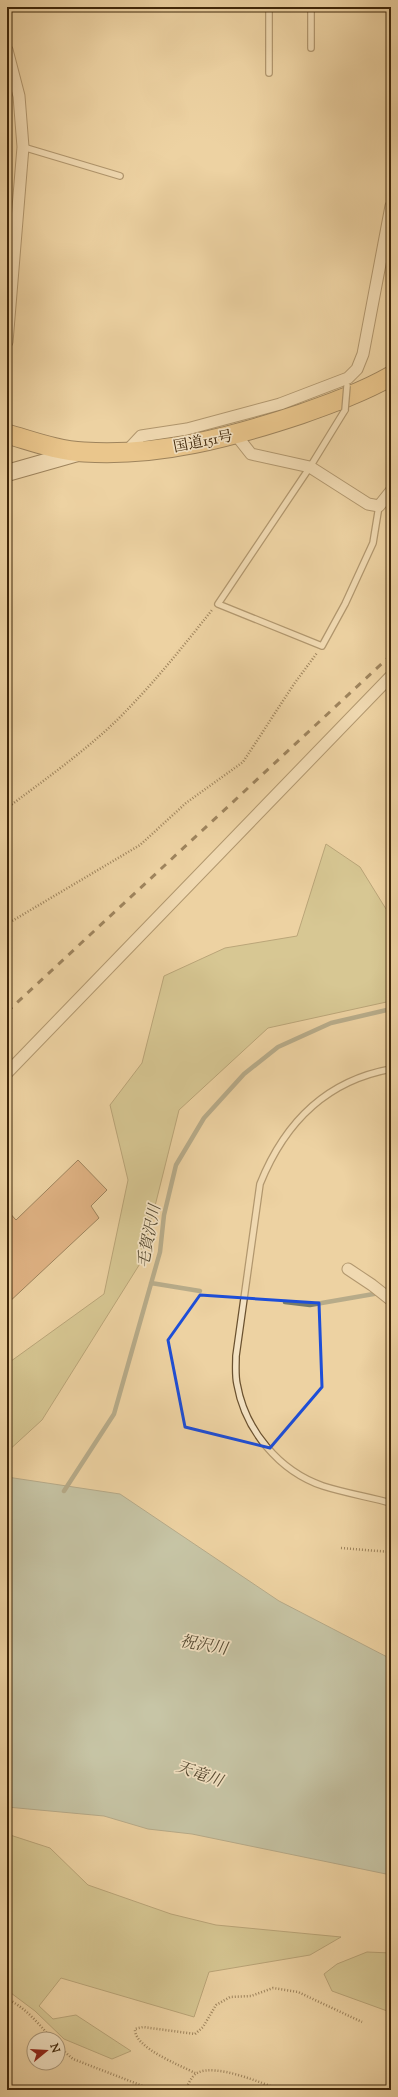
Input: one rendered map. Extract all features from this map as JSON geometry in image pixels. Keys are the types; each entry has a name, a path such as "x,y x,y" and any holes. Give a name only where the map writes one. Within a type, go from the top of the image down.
{"highway":[{"name":"国道151号","path":"7,434 49,446 82,452 125,453 163,449 236,435 354,394 391,376"}],"main road":[{"path":"7,473 82,452"}],"street":[{"path":"7,50 19,96 23,147 7,342"},
{"path":"125,453 141,436 187,429 280,404 348,382 357,369 363,354 387,242 391,206"},
{"path":"236,435 251,454 310,467 368,504 379,506 391,491"},
{"path":"7,1073 391,676"},
{"path":"348,1269 372,1285 390,1300"}],"lane":[{"path":"269,7 270,73"},
{"path":"311,7 311,48"},
{"path":"23,147 120,176"},
{"path":"348,382 345,410 310,467 218,604 322,646 345,604 373,543 379,506"},
{"path":"391,1069 377,1072 343,1084 311,1107 290,1128 268,1164 260,1184 236,1356 237,1384 247,1417 265,1447 291,1470 322,1485 391,1503"}],"path":[{"path":"7,808 88,746 115,722 155,679 218,604"},
{"path":"7,924 140,845 186,803 243,762 294,684 322,646"},
{"path":"341,1548 391,1552"},
{"path":"195,2073 152,2051 140,2043 135,2034 135,2029 143,2027 195,2034 203,2027 216,2005 230,1997 251,1996 273,1988 298,1992 362,2022"},
{"path":"7,1998 15,2002 45,2031"},
{"path":"66,2053 73,2059 153,2090"},
{"path":"185,2090 195,2073 207,2069 223,2071 281,2090"}],"highlighted area":[{"path":"200,1295 319,1303 322,1387 270,1448 185,1427 168,1340"}],"shaded area":[{"path":"326,844 360,867 386,909 391,909 391,1001 268,1028 179,1110 141,1262 42,1420 7,1452 7,1364 104,1294 128,1180 110,1105 142,1063 164,976 225,948 297,936"},
{"path":"7,1834 50,1848 88,1885 171,1914 216,1925 341,1937 310,1955 209,1972 194,2017 61,1978 39,2006 53,2019 76,2015 131,2051 112,2059 66,2040 66,2031 56,2031 35,2011 11,1993 7,1993"},
{"path":"367,1952 391,1953 391,1981 388,1989 391,1995 390,2012 332,1991 324,1974 337,1964"}],"water":[{"path":"7,1477 120,1494 279,1601 391,1659 391,1875 192,1834 148,1829 104,1816 7,1807"}],"building":[{"path":"78,1160 107,1190 91,1206 99,1218 7,1304 7,1210 16,1220"}],"waterway":[{"name":"毛賀沢川","path":"64,1491 114,1414 160,1252 164,1215 176,1165 204,1118 244,1074 278,1047 331,1023 391,1009"},
{"path":"151,1283 200,1291"},
{"path":"285,1302 310,1305 391,1291"}],"railway":[{"path":"7,1012 391,655"}],"water label":[{"name":"祝沢川","path":"204,1644"},
{"name":"天竜川","path":"200,1773"}]}
